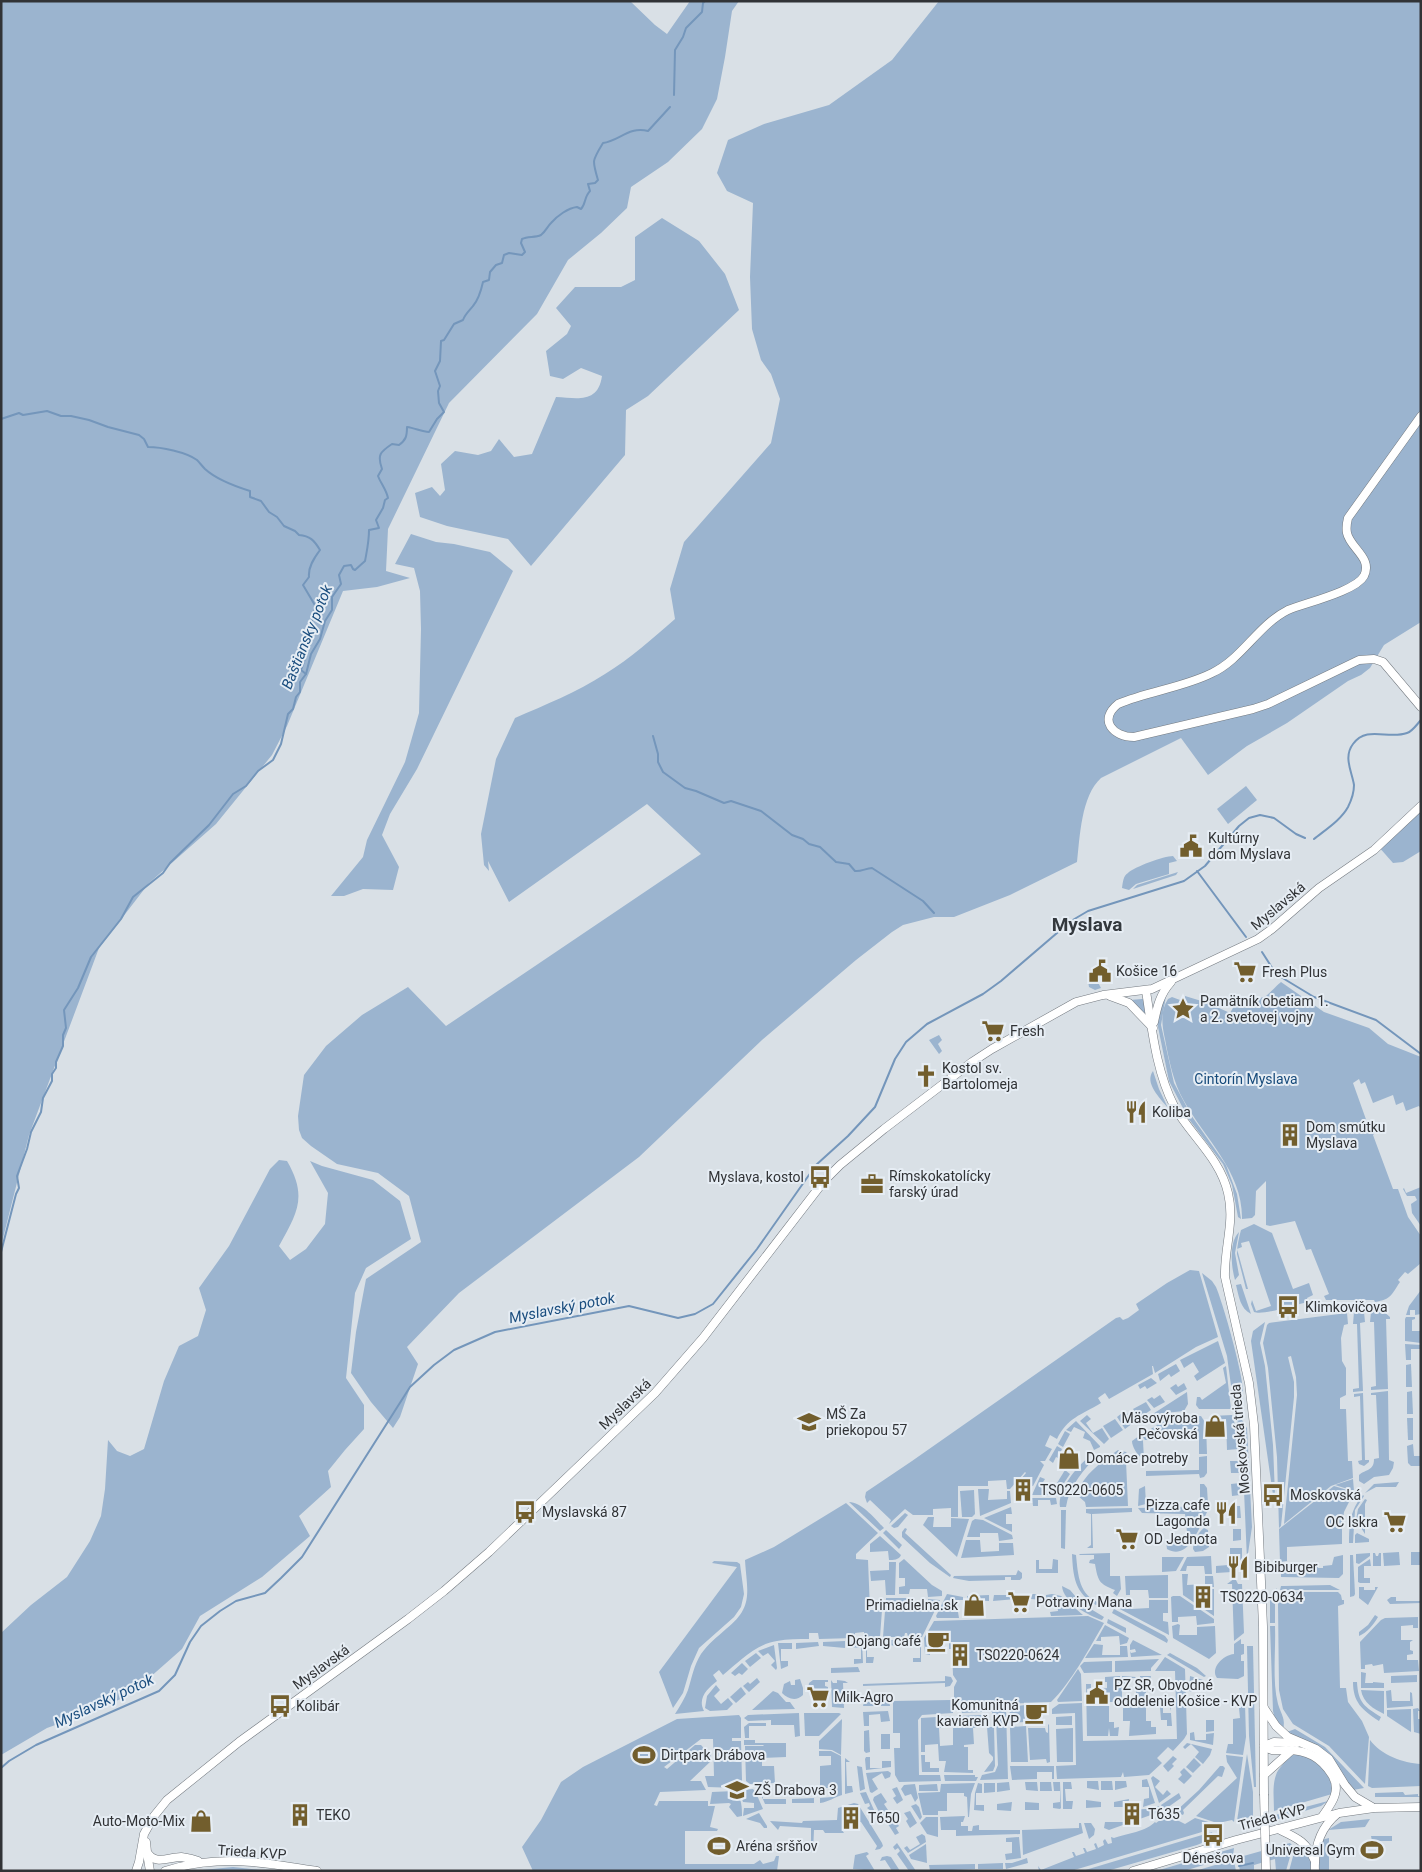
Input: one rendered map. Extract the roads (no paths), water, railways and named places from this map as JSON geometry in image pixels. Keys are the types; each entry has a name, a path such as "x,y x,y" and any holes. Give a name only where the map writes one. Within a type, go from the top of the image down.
{"street":[{"path":"1421,416 1348,518 1346,532 1365,564 1365,573 1361,580 1349,588 1289,610 1278,616 1234,657 1214,672 1118,704 1111,711 1109,720 1112,729 1118,734 1125,737 1134,737 1233,714 1268,704 1351,663 1367,658 1383,662 1421,707"},
{"name":"Myslavská","path":"136,1871 143,1839 167,1800 189,1781 297,1699 426,1605 476,1564 665,1382 703,1338 824,1181 840,1165 979,1058 1076,1002 1104,995 1146,991 1258,939 1272,930 1319,888 1374,850 1421,806"},
{"name":"Moskovská trieda","path":"1153,1028 1164,990 1176,978"},
{"name":"Moskovská trieda","path":"1146,991 1158,1060 1166,1088 1189,1130 1208,1152 1221,1172 1231,1208 1225,1268 1249,1383 1254,1418 1262,1583 1266,1871"},
{"path":"1104,995 1129,1003 1153,1028"},
{"path":"1263,1707 1276,1726 1288,1737 1316,1749 1329,1759 1355,1797 1374,1808"},
{"path":"1264,1746 1274,1742 1302,1744"},
{"path":"1264,1746 1273,1751 1292,1750 1308,1753 1324,1764 1335,1781 1336,1792 1332,1803 1322,1817"},
{"path":"1264,1774 1292,1750"},
{"name":"Trieda KVP","path":"1133,1871 1338,1813 1374,1808 1421,1807"},
{"path":"1315,1871 1318,1844 1323,1830 1338,1813"},
{"name":"Myslavská","path":"150,1825 146,1838 146,1852 150,1871"},
{"path":"1278,1829 1303,1842 1309,1848 1315,1861"},
{"path":"146,1852 150,1857 157,1860 182,1857 207,1862"},
{"name":"Trieda KVP","path":"165,1871 207,1862 246,1861 316,1871"}],"waterway":[{"name":"Baštiansky potok","path":"674,95 675,50 686,28 702,12 705,1"},
{"name":"Baštiansky potok","path":"1,1252 19,1188 17,1176 31,1132 41,1112 43,1098 52,1081 52,1074 56,1068 56,1062 63,1046 63,1035 66,1028 64,1010 78,988 91,957 121,919 133,897 163,873 170,863 209,825 233,794 246,786 258,771 273,760 281,744 288,714 293,709 296,697 300,692 300,682 306,674 311,654 320,639 325,621 332,610 332,597 341,584 339,575 344,566 351,565 355,570 365,561 369,530 379,528 376,520 385,500 388,498 378,476 382,469 381,454 392,444 399,445 405,439 407,427 429,432 444,412 439,403 438,391 440,386 435,371 440,361 441,341 444,340 454,324 463,320 477,301 483,282 489,280 490,272 496,265 502,263 504,255 509,253 522,255 525,252 521,243 522,239 541,235 559,215 577,207 581,209 590,191 588,184 595,183 598,180 594,161 603,143 635,130 648,131 670,107"},
{"path":"1,419 19,413 23,415 47,411 61,416 89,420 139,435 144,439 148,447 166,449 187,455 197,460 205,469 220,479 250,491 250,497 261,501 269,512 277,517 284,526 299,535 311,539 320,550 310,566 309,577 303,585 316,607 303,650 305,659 301,670 306,674"},
{"name":"Myslavský potok","path":"1314,839 1341,816 1348,807 1354,785 1348,759 1353,744 1365,735 1400,735 1407,733 1421,720"},
{"path":"653,736 658,754 658,762 663,772 685,788 724,803 731,801 761,811 792,835 803,839 809,844 820,847 836,862 849,864 855,871 872,868 923,901 934,913"},
{"name":"Myslavský potok","path":"1,1768 36,1745 159,1691 175,1675 190,1642 201,1626 236,1601 265,1593 302,1557 410,1387 454,1350 495,1332 629,1306 678,1318 695,1314 713,1304 757,1249 816,1165 848,1136 875,1107 895,1059 906,1042 927,1024 983,994 1071,921 1088,911 1184,881 1205,866 1239,826 1249,818 1260,815 1274,818 1296,834 1305,838"},
{"path":"1197,871 1246,937"},
{"path":"1262,952 1276,974 1314,997 1376,1020 1421,1054"},
{"path":"1239,1866 1253,1863"}],"place":[{"name":"Kultúrny dom Myslava","path":"1191,846"},
{"name":"Košice 16","path":"1100,971"},
{"name":"Fresh Plus","path":"1245,972"},
{"name":"Pamätník obetiam 1. a 2. svetovej vojny","path":"1183,1009"},
{"name":"Fresh","path":"993,1031"},
{"name":"Kostol sv. Bartolomeja","path":"926,1076"},
{"name":"Koliba","path":"1136,1112"},
{"name":"Dom smútku Myslava","path":"1290,1135"},
{"name":"Myslava, kostol","path":"820,1177"},
{"name":"Rímskokatolícky farský úrad","path":"872,1184"},
{"name":"Klimkovičova","path":"1288,1307"},
{"name":"MŠ Za priekopou 57","path":"809,1422"},
{"name":"Mäsovýroba Pečovská","path":"1215,1426"},
{"name":"Domáce potreby","path":"1069,1458"},
{"name":"TS0220-0605","path":"1023,1490"},
{"name":"Moskovská","path":"1273,1495"},
{"name":"Myslavská 87","path":"525,1512"},
{"name":"Pizza cafe Lagonda","path":"1226,1513"},
{"name":"OC Iskra","path":"1395,1522"},
{"name":"OD Jednota","path":"1127,1539"},
{"name":"Bibiburger","path":"1238,1567"},
{"name":"TS0220-0634","path":"1203,1597"},
{"name":"Potraviny Mana","path":"1019,1602"},
{"name":"Primadielna.sk","path":"974,1605"},
{"name":"Dojang café","path":"938,1641"},
{"name":"TS0220-0624","path":"960,1655"},
{"name":"PZ SR, Obvodné oddelenie Košice - KVP","path":"1097,1693"},
{"name":"Milk-Agro","path":"818,1697"},
{"name":"Kolibár","path":"280,1706"},
{"name":"Komunitná kaviareň KVP","path":"1036,1713"},
{"name":"Dirtpark Drábova","path":"644,1755"},
{"name":"ZŠ Drabova 3","path":"737,1790"},
{"name":"T635","path":"1132,1814"},
{"name":"TEKO","path":"300,1815"},
{"name":"T650","path":"851,1818"},
{"name":"Auto-Moto-Mix","path":"201,1821"},
{"name":"Dénešova","path":"1213,1835"},
{"name":"Aréna sršňov","path":"719,1846"},
{"name":"Universal Gym","path":"1372,1850"}],"district":[{"name":"Myslava","path":"1087,924"}],"park label":[{"name":"Cintorín Myslava","path":"1246,1079"}]}
